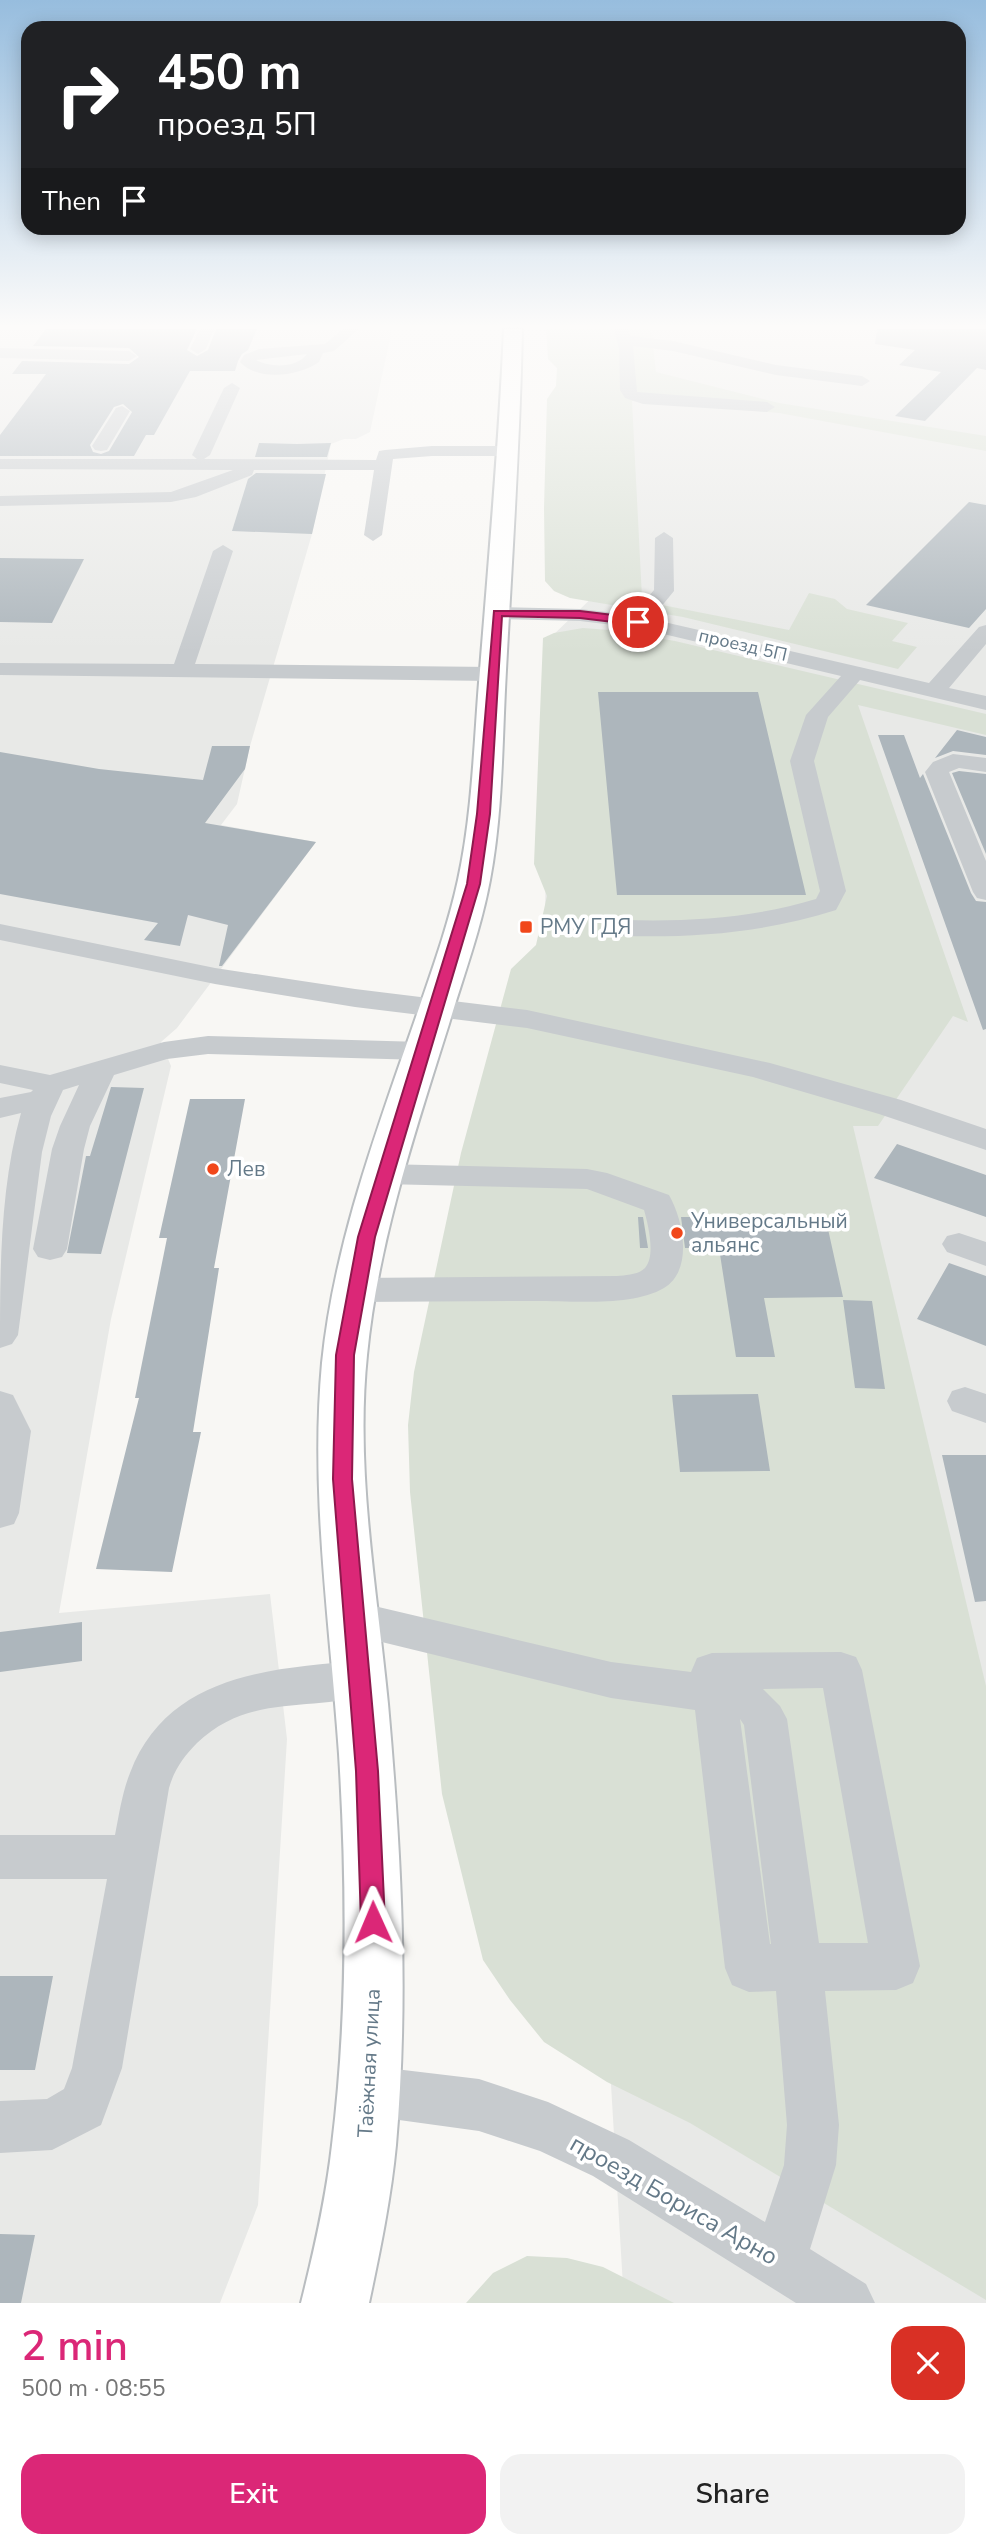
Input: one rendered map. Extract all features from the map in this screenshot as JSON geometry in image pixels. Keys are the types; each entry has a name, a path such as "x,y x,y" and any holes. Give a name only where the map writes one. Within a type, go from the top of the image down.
{"highway":[{"name":"Таёжная улица","path":"335,2303 362,2169 370,2091 374,1973 372,1870 360,1679 343,1479 345,1355 366,1237 383,1174 467,906 479,851 509,436"}],"street":[{"path":"102,436 95,446 201,455 385,460"},
{"path":"201,455 210,436"},
{"path":"0,464 337,465 432,451 508,451"},
{"path":"373,535 385,460"},
{"path":"0,501 181,496 264,465"},
{"path":"638,622 664,591 664,538"},
{"path":"182,671 223,551"},
{"name":"проезд 5П","path":"497,613 589,615 638,622 986,703"},
{"path":"934,691 986,631"},
{"path":"0,669 493,674"},
{"path":"624,928 699,929 809,911 827,904 833,891 802,761 817,715 856,673"},
{"path":"986,765 950,762 940,766 937,772 986,892"},
{"path":"0,932 205,974 429,1030"},
{"path":"0,1108 102,1069 164,1051 208,1045 429,1030 527,1019 759,1069 890,1107 986,1140"},
{"path":"50,1249 68,1149 75,1126 102,1069"},
{"path":"0,1074 46,1092"},
{"path":"0,1335 8,1226 31,1135 46,1092"},
{"path":"356,1290 617,1288 651,1281 664,1269 667,1257 662,1212 657,1203 596,1180 383,1174"},
{"path":"0,1405 12,1431 0,1513"},
{"path":"353,1618 611,1680 740,1697 755,1706 765,1719 797,1968 813,2125 810,2165 779,2260"},
{"path":"715,1693 712,1671 841,1670 896,1966 797,1968"},
{"path":"0,2127 52,2124 83,2107 97,2068 144,1802 155,1766 175,1735 200,1714 241,1695 282,1685 360,1679"},
{"path":"0,1857 134,1857"},
{"name":"проезд Бориса Арно","path":"370,2091 479,2105 548,2129 611,2158 847,2303"}],"shaded area":[{"path":"0,436 361,436 331,444 312,534 250,746 237,804 221,825 316,842 177,1028 161,1042 171,1066 111,1319 59,1613 270,1594 287,1739 258,2205 220,2303 0,2303"},
{"path":"546,436 634,436 642,598 662,605 789,630 809,593 835,599 847,609 908,623 892,641 917,647 898,669 683,617 570,598 554,591 545,581"},
{"path":"595,436 986,436 986,2303 624,2303 544,958 551,637 600,590"},
{"path":"907,436 986,436 986,451"},
{"path":"583,628 675,641 986,714 986,735 858,705 968,1022 953,1016 878,1126 853,1126 986,1686 986,2300 690,2123 607,2082 544,2042 510,2000 483,1960 442,1794 410,1492 408,1425 414,1372 461,1153 511,969 536,945 547,896 534,864 543,638 554,633"},
{"path":"527,2256 567,2258 603,2267 674,2303 466,2303 493,2273"}],"building":[{"path":"0,436 95,436 90,445 93,452 101,454 109,451 118,436 145,436 134,456 0,456"},
{"path":"259,443 331,443 327,457 255,457"},
{"path":"256,473 326,474 312,534 232,531 248,479"},
{"path":"969,502 986,505 986,609 969,628 866,605"},
{"path":"0,558 84,559 52,623 0,622"},
{"path":"598,692 758,692 806,895 617,895"},
{"path":"957,730 986,737 986,755 953,751 935,758"},
{"path":"878,735 904,735 920,778 923,774 971,893 976,901 986,902 986,1029 983,1030"},
{"path":"212,746 250,746 245,769 205,823 316,842 222,966 219,966 228,925 188,915 180,946 144,940 158,923 0,894 0,752 99,769 203,780"},
{"path":"959,771 986,774 986,854 952,773"},
{"path":"111,1087 144,1088 101,1254 67,1253 86,1156 90,1156"},
{"path":"190,1099 245,1099 214,1268 219,1268 193,1432 201,1432 172,1572 96,1569 139,1398 135,1398 167,1238 159,1238"},
{"path":"897,1144 986,1175 986,1217 874,1178"},
{"path":"638,1217 643,1217 648,1248 640,1248"},
{"path":"681,1217 715,1217 716,1223 751,1223 752,1229 828,1229 843,1297 764,1298 775,1357 736,1357 719,1248 685,1248"},
{"path":"949,1263 986,1276 986,1346 917,1319"},
{"path":"843,1300 872,1301 885,1389 855,1388"},
{"path":"758,1394 770,1471 680,1472 672,1395"},
{"path":"942,1455 986,1455 986,1601 975,1602"},
{"path":"82,1622 82,1661 0,1672 0,1632"},
{"path":"0,1976 53,1976 35,2070 0,2070"},
{"path":"0,2234 35,2235 21,2303 0,2303"}],"place":[{"name":"РМУ ГДЯ","path":"526,927"},
{"name":"Лев","path":"213,1169"},
{"name":"Универсальный альянс","path":"677,1233"}],"route":[{"path":"373,1922 367,1771 343,1479 342,1412 345,1355 366,1237 473,884 484,814 497,613 551,613 612,617 638,622"}]}
